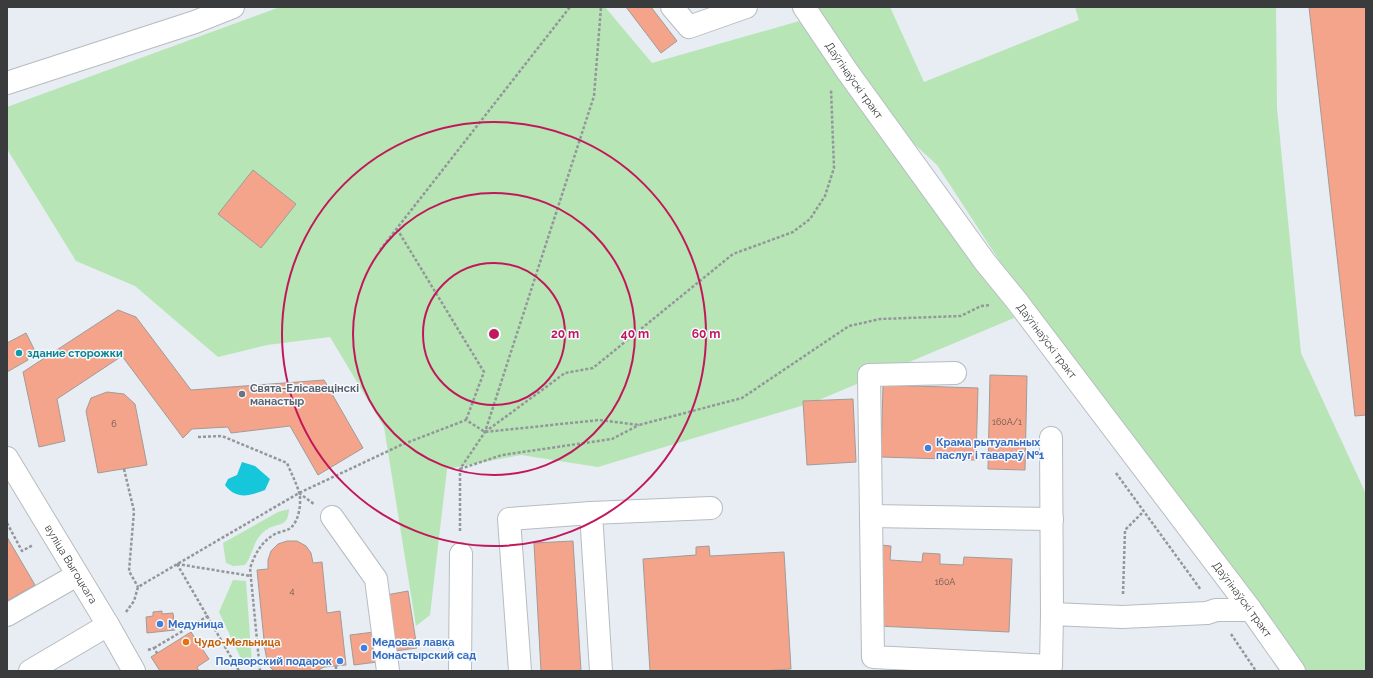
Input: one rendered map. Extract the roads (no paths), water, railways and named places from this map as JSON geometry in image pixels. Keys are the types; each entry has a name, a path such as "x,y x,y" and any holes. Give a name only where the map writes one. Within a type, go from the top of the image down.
{"street":[{"path":"7,83 191,14 233,7"},
{"path":"672,7 690,27 746,7"},
{"name":"Даўгінаўскі тракт","path":"804,7 847,71 985,262 1016,300 1251,610 1294,671"},
{"path":"955,373 869,375 873,657 1051,666 1051,438"},
{"name":"вуліца Выгоцкага","path":"7,458 108,624 134,671"},
{"path":"520,671 509,519 591,513 711,508"},
{"path":"591,513 601,671"},
{"path":"871,516 1052,519"},
{"path":"332,517 376,579 388,671"},
{"path":"460,554 460,671"},
{"path":"7,615 78,574"},
{"path":"1052,614 1122,617 1207,613 1216,610 1251,610"},
{"path":"30,671 108,624"}],"water":[{"path":"242,462 255,466 270,479 265,490 249,495 239,495 229,490 225,485 228,479 237,475"}],"place":[{"name":"здание сторожки","path":"19,353"},
{"name":"Свята-Елісавецінскі манастыр","path":"242,394"},
{"name":"Крама рытуальных паслуг і тавараў №1","path":"928,448"},
{"name":"Медуница","path":"160,624"},
{"name":"Чудо-Мельница","path":"186,642"},
{"name":"Медовая лавка Монастырский сад","path":"364,648"},
{"name":"Подворский подарок","path":"340,661"}]}
